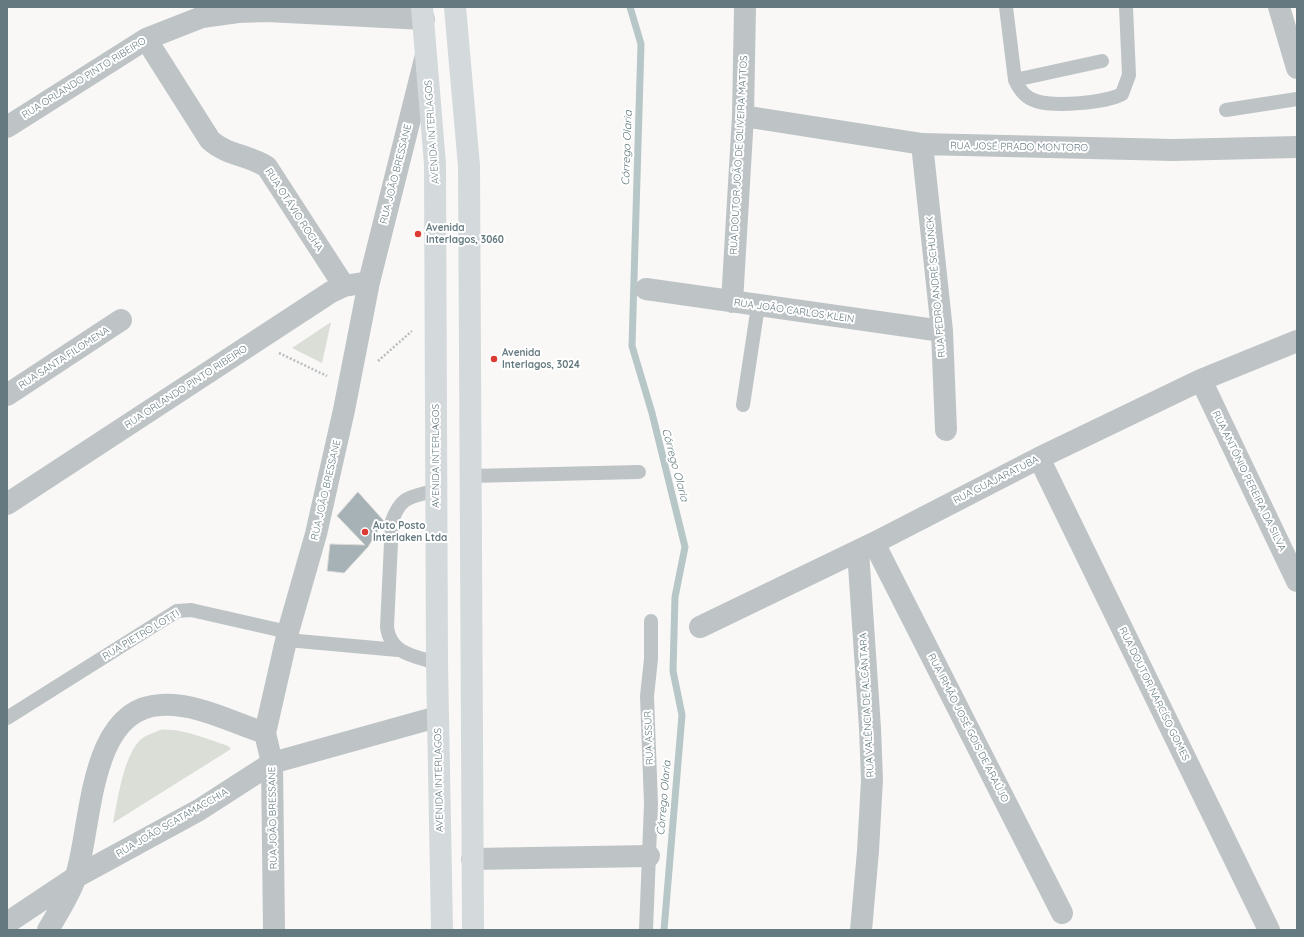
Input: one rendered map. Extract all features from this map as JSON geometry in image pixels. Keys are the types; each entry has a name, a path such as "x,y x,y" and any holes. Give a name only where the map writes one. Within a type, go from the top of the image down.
{"main road":[{"path":"456,7 469,166 473,930"},
{"name":"AVENIDA INTERLAGOS","path":"423,13 435,164 437,717 442,930"}],"street":[{"name":"RUA DOUTOR JOÃO DE OLIVEIRA MATTOS","path":"732,302 743,116 745,7"},
{"path":"1279,7 1297,68"},
{"name":"RUA ORLANDO PINTO RIBEIRO","path":"7,127 146,38 202,17 238,12 267,11 423,13"},
{"name":"RUA OTÁVIO ROCHA","path":"146,38 210,140 218,148 257,160 267,167 344,286"},
{"name":"RUA JOÃO BRESSANE","path":"274,930 272,763 265,733 288,636 316,534 369,282 426,54"},
{"name":"RUA JOSÉ PRADO MONTORO","path":"743,116 922,144 1173,150 1297,147"},
{"name":"RUA PEDRO ANDRÉ SCHUNCK","path":"922,144 942,331 946,430"},
{"name":"RUA ORLANDO PINTO RIBEIRO","path":"7,504 325,297 344,286 369,282"},
{"name":"RUA JOÃO CARLOS KLEIN","path":"646,290 942,331"},
{"name":"RUA SANTA FILOMENA","path":"7,395 121,320"},
{"name":"RUA GUAJARATUBA","path":"700,627 866,547 1039,458 1201,380 1297,341"},
{"name":"RUA ANTÔNIO PEREIRA DA SILVA","path":"1201,380 1297,581"},
{"name":"RUA DOUTOR NARCÍSO GOMES","path":"1039,458 1269,930"},
{"name":"RUA IRMÃO JOSÉ GOIS DE ARAÚJO","path":"866,547 1062,912"},
{"name":"RUA VALÊNCIA DE ALCÂNTARA","path":"861,930 868,851 872,780 866,547"},
{"path":"48,930 76,877 92,790 107,745 123,720 131,714 159,705 177,705 215,714 265,733"},
{"name":"RUA JOÃO SCATAMACCHIA","path":"7,923 76,877 199,810 272,763 437,717"},
{"path":"472,859 649,856"}],"lane":[{"path":"1006,7 1015,80 1020,90 1027,97 1035,101 1048,103 1081,103 1112,99 1122,94 1129,75 1126,7"},
{"path":"1015,80 1102,62"},
{"path":"1226,110 1297,99"},
{"path":"743,404 758,306"},
{"path":"471,476 639,472"},
{"path":"398,650 388,636 387,627 392,521 396,510 403,500 436,490"},
{"name":"RUA PIETRO LOTTI","path":"7,718 177,611 192,610 288,636 398,650 437,663"},
{"name":"RUA ASSUR","path":"646,930 651,804 647,696 651,659 651,621"}],"path":[{"path":"274,351 348,387 436,310"}],"shaded area":[{"path":"331,322 322,363 292,348"},
{"path":"160,730 176,730 228,746 231,749 113,823 119,791 129,757 140,740 147,735"}],"building":[{"name":"Auto Posto Interlaken Ltda","path":"358,492 384,521 368,547 344,573 327,571 330,544 365,545 337,516"}],"waterway":[{"name":"Córrego Olaria","path":"630,7 641,44 632,346 652,413 685,547 675,597 673,671 682,715 664,930"}],"place":[{"name":"Avenida Interlagos, 3060","path":"418,234"},
{"name":"Avenida Interlagos, 3024","path":"494,359"},
{"name":"Auto Posto Interlaken Ltda","path":"365,532"}]}
